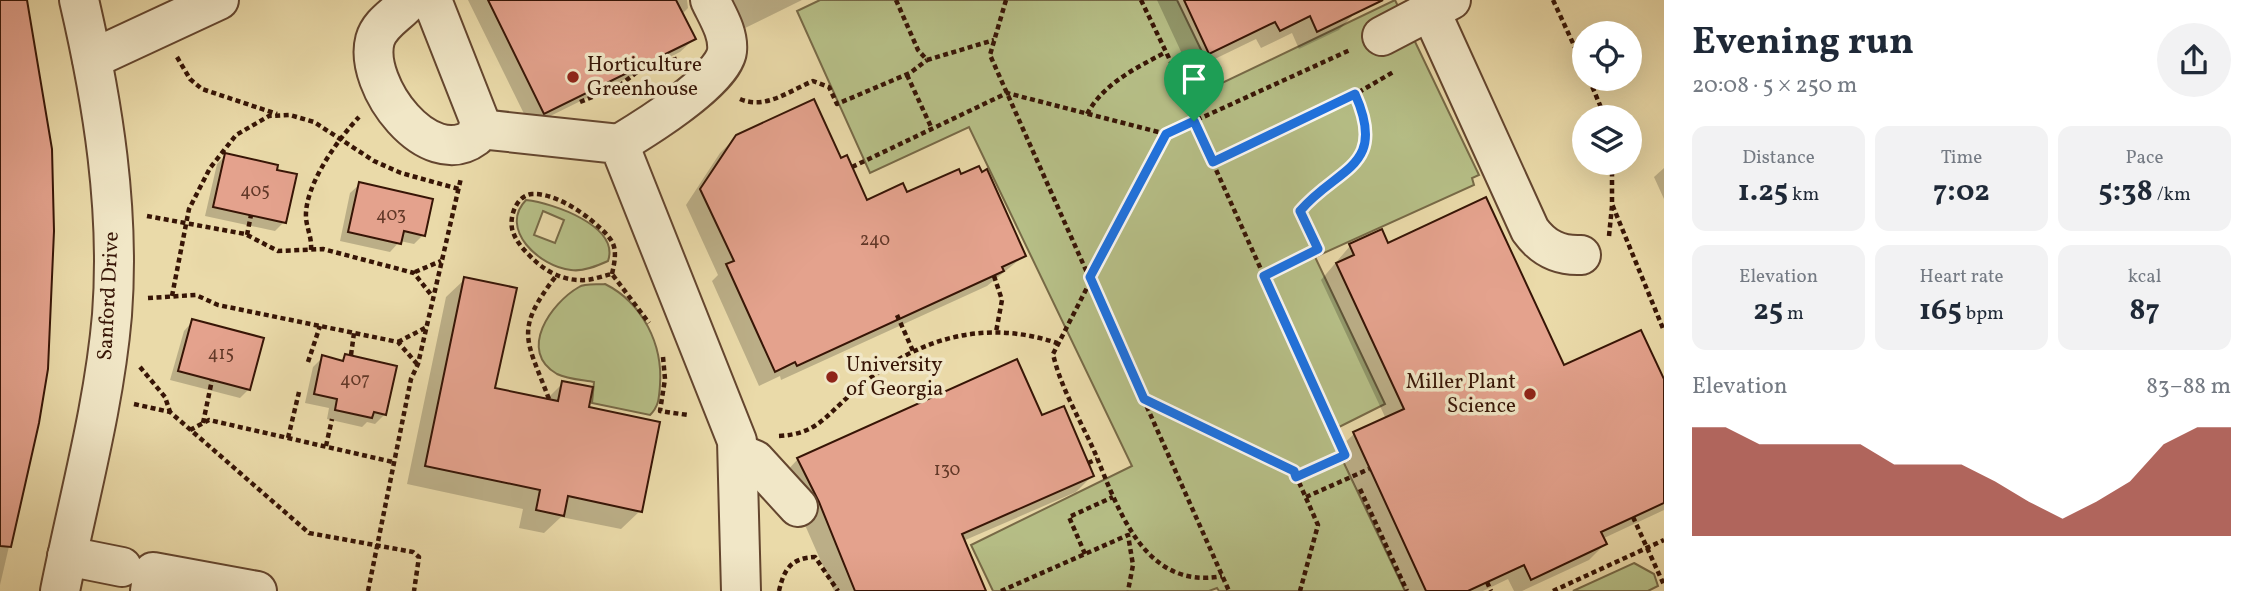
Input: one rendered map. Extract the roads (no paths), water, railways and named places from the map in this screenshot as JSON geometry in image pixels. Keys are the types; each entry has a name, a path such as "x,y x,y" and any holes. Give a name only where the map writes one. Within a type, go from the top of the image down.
{"street":[{"name":"Sanford Drive","path":"63,573 105,373 112,314 114,229 107,150 79,0"},
{"path":"92,59 219,0"},
{"path":"410,0 380,29 375,41 376,69 387,96 410,128 441,142 468,142 480,129 480,122 432,0"},
{"path":"619,145 695,69 721,66 727,52 723,27 710,0"},
{"path":"1392,50 1440,5 1472,75 1530,229 1565,266"},
{"path":"480,129 619,145"},
{"path":"619,145 735,440 741,591"},
{"path":"735,440 798,507"},
{"path":"63,573 136,579 153,572 257,591"}],"place":[{"name":"Horticulture Greenhouse","path":"573,77"},
{"name":"University of Georgia","path":"832,377"},
{"name":"Miller Plant Science","path":"1530,394"}]}
